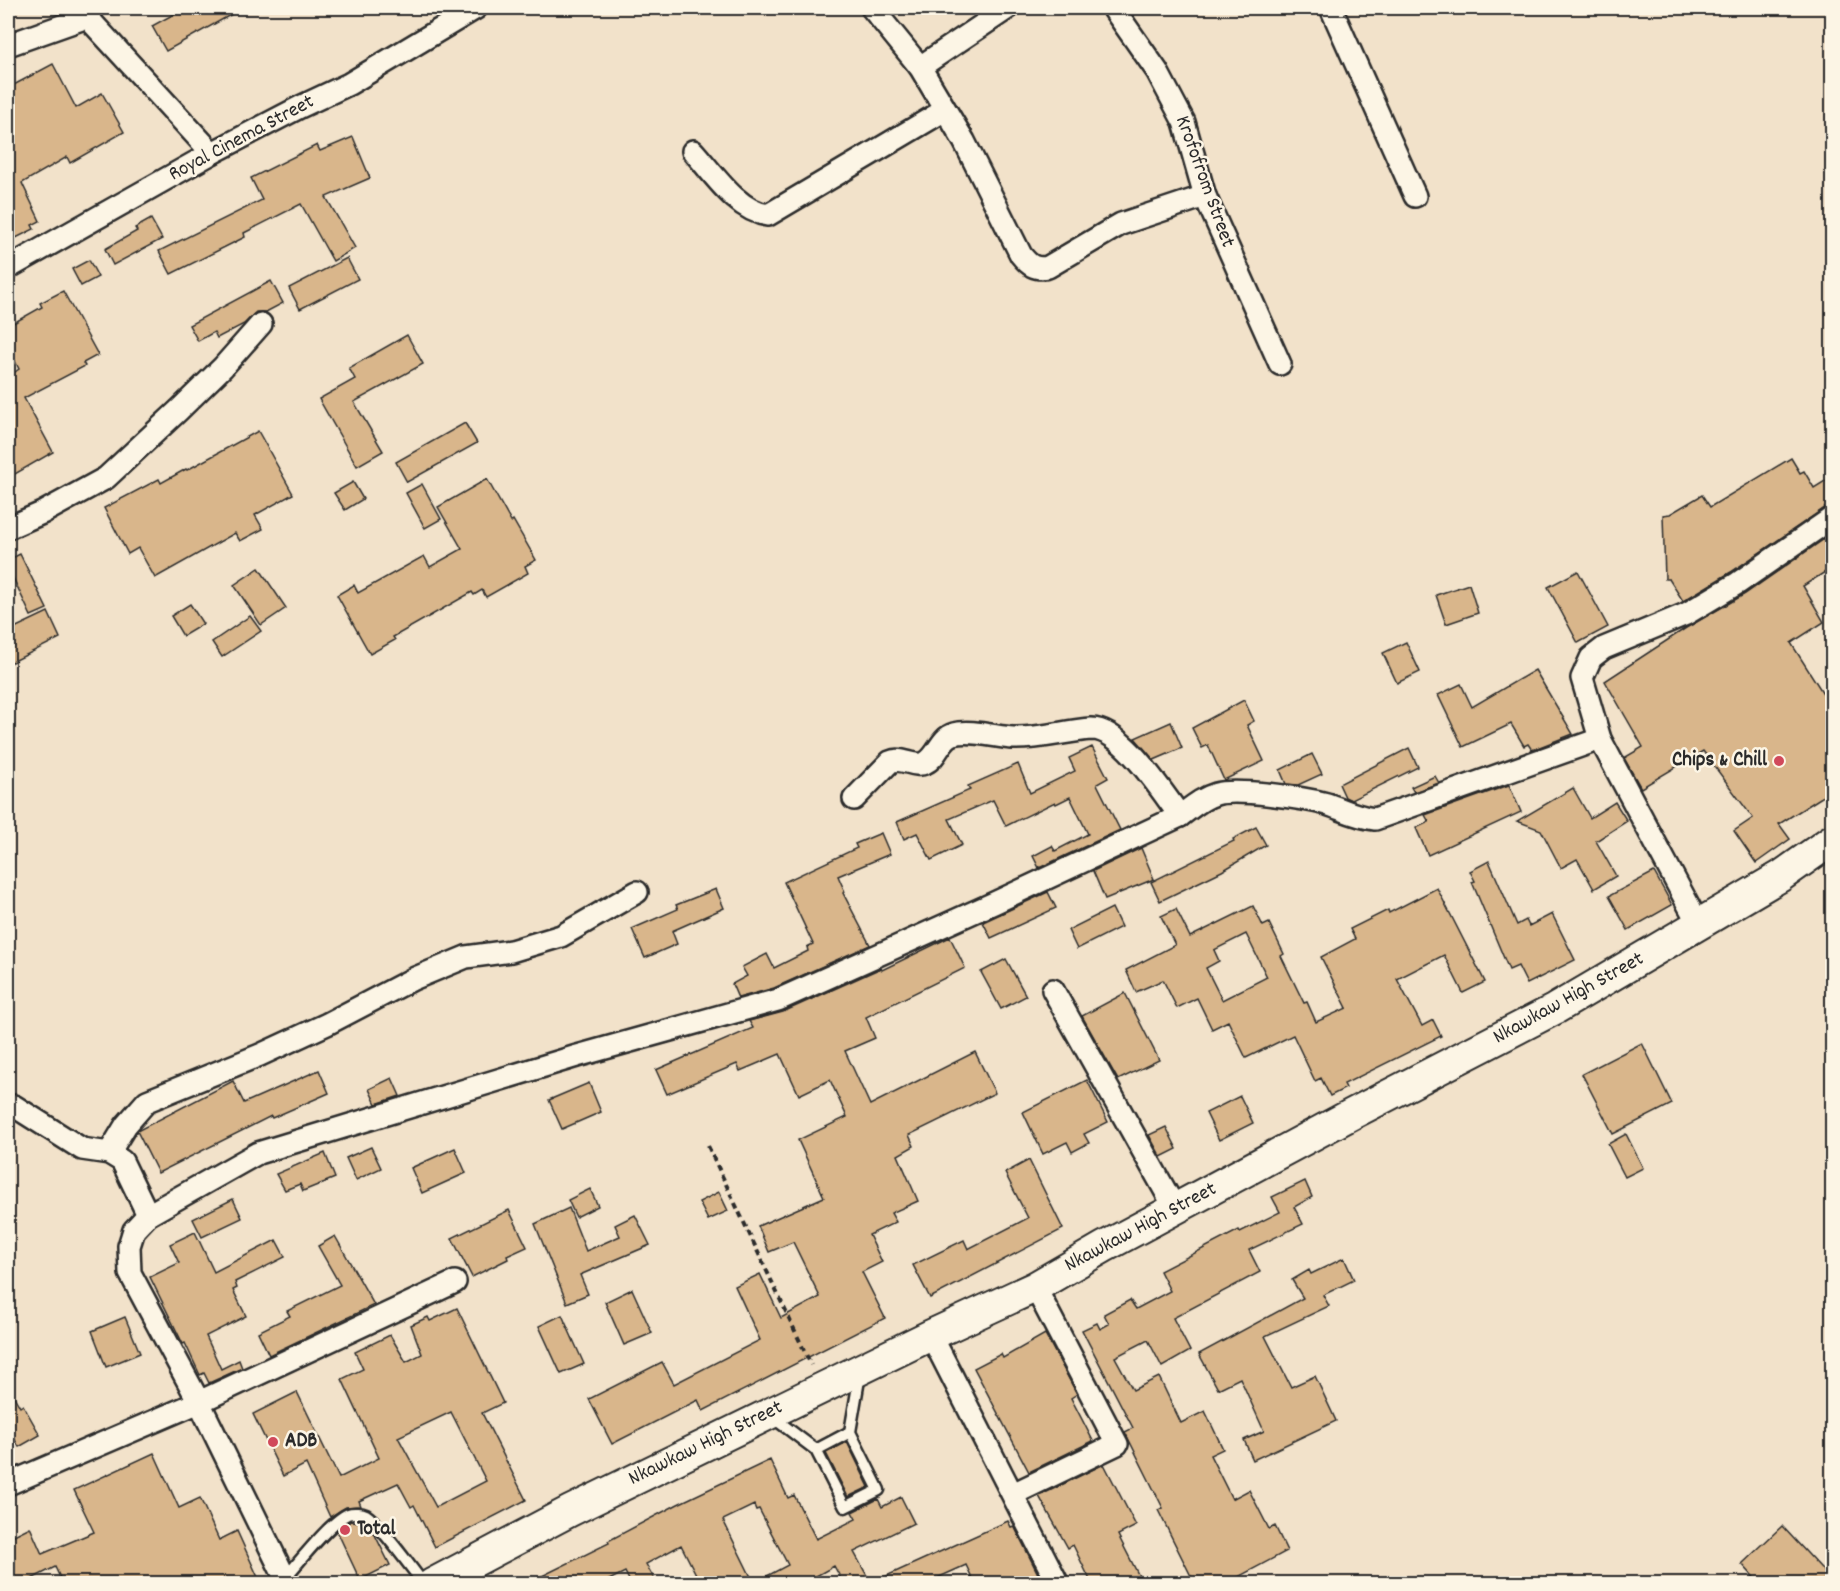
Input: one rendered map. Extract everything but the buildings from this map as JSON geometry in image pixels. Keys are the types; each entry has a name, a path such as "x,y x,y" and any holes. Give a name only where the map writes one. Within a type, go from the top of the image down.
{"main road":[{"name":"Nkawkaw High Street","path":"432,1584 570,1511 931,1335 1035,1287 1352,1114 1555,1009 1781,876 1833,840"}],"street":[{"name":"Royal Cinema Street","path":"8,268 212,153 349,84 476,8"},
{"path":"872,8 920,67 964,141 1021,255 1030,266 1048,267 1121,224 1204,196"},
{"path":"920,67 1008,8"},
{"name":"Krofofrom Street","path":"1113,8 1157,71 1184,122 1204,196 1280,364"},
{"path":"1331,8 1415,196"},
{"path":"8,45 85,12 212,153"},
{"path":"693,151 741,205 757,213 768,215 945,110"},
{"path":"8,528 42,513 106,478 187,403 261,324"},
{"path":"1699,925 1600,739 1582,678 1591,658 1604,648 1694,609 1738,583 1833,518"},
{"path":"854,799 890,762 895,759 921,764 927,762 953,734 1012,738 1093,729 1111,735 1126,747 1180,816"},
{"path":"287,1581 199,1402 130,1273 129,1246 134,1230 148,1215 258,1153 577,1056 778,1000 1180,816 1203,800 1217,794 1234,792 1295,796 1341,809 1358,818 1375,819 1600,739"},
{"path":"108,1153 126,1125 147,1101 317,1029 412,979 455,961 466,957 511,951 561,936 637,892"},
{"path":"1053,990 1176,1209"},
{"path":"8,1105 14,1106 82,1149 108,1153 122,1161 148,1215"},
{"path":"8,1484 199,1402 456,1282"},
{"path":"1013,1494 1117,1444 1035,1287"},
{"path":"931,1335 1058,1584"}],"lane":[{"path":"769,1414 816,1450 844,1507 879,1490 850,1432 860,1371"},
{"path":"816,1450 850,1432"},
{"path":"287,1581 333,1526 348,1514 360,1513 368,1516 424,1584"}],"path":[{"path":"708,1146 822,1388"}],"place":[{"name":"Chips & Chill","path":"1779,761"},
{"name":"ADB","path":"273,1442"},
{"name":"Total","path":"345,1530"}]}
